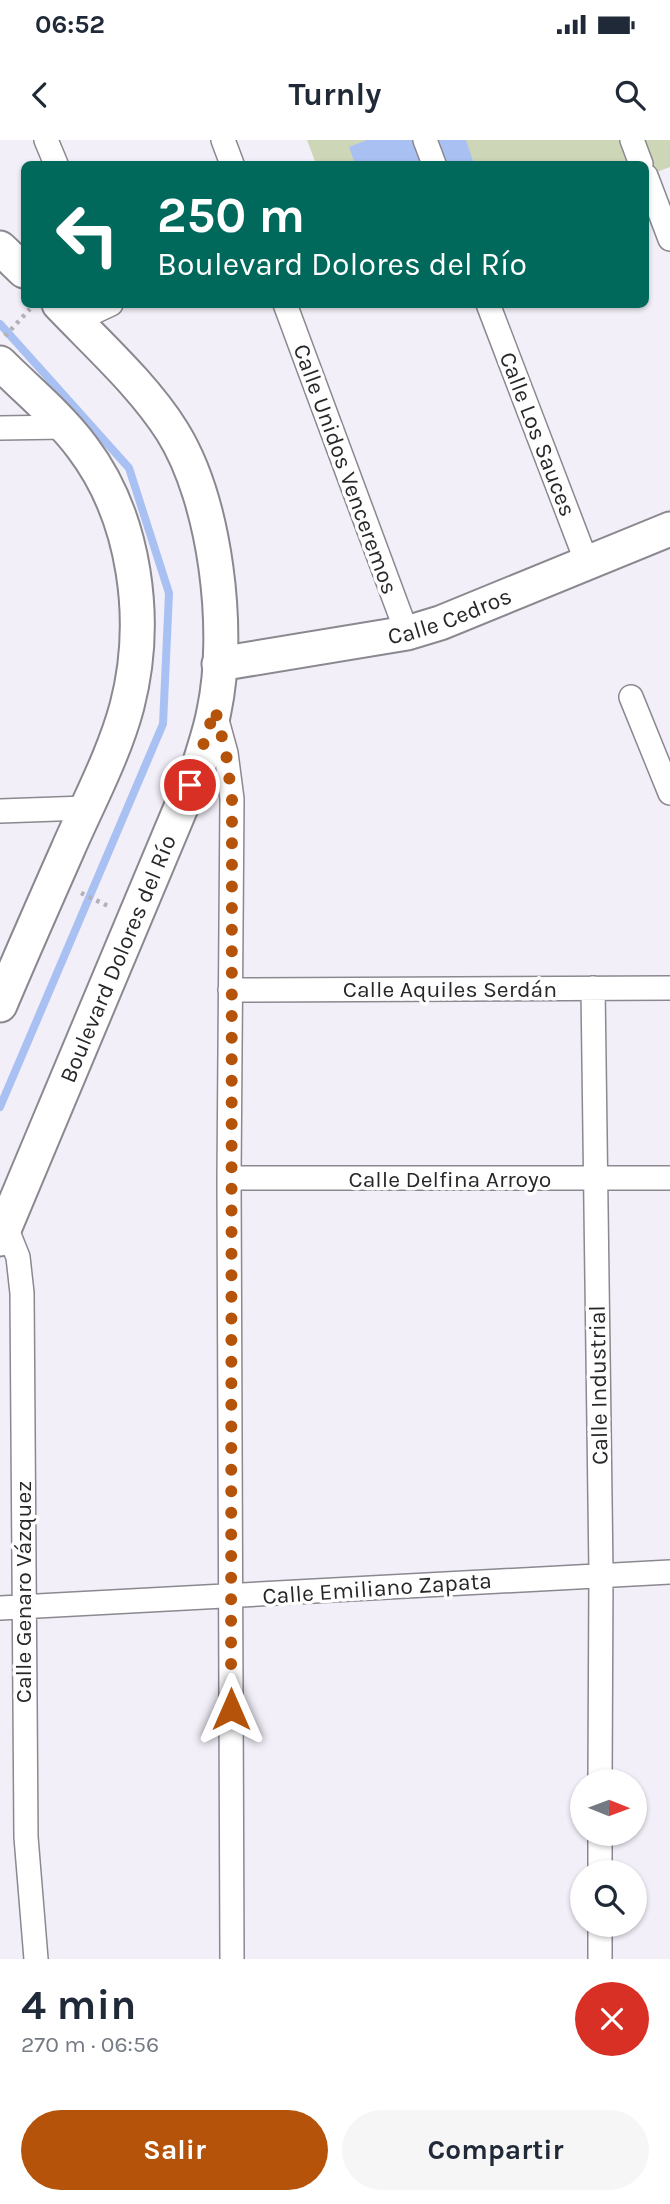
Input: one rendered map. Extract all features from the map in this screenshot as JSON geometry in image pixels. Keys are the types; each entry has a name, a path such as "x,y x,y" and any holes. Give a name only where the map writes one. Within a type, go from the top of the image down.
{"street":[{"path":"46,140 55,161"},
{"path":"223,140 231,161"},
{"path":"425,140 433,161"},
{"path":"632,140 641,161"},
{"path":"649,184 670,239"},
{"path":"0,248 21,268"},
{"path":"67,313 91,308"},
{"name":"Calle Unidos Venceremos","path":"286,308 407,633"},
{"name":"Calle Los Sauces","path":"490,308 587,564"},
{"name":"Boulevard Dolores del Río","path":"3,1233 200,762 215,709 219,664 219,595 214,551 188,460 172,430 144,395 67,313"},
{"path":"0,1005 127,706 136,646 135,589 124,530 109,493 82,447 1,351"},
{"path":"0,428 65,427"},
{"name":"Calle Cedros","path":"219,664 407,633 440,623 670,529"},
{"path":"631,697 660,739 670,793"},
{"path":"215,709 226,753 232,799 229,1178 232,1959"},
{"path":"0,811 85,808"},
{"name":"Calle Industrial","path":"593,988 601,1573 600,1769"},
{"name":"Calle Aquiles Serdán","path":"230,989 670,988"},
{"name":"Calle Delfina Arroyo","path":"229,1178 670,1178"},
{"name":"Calle Genaro Vázquez","path":"3,1233 18,1257 22,1293 11,1608 36,1959"},
{"name":"Calle Emiliano Zapata","path":"11,1608 601,1573 670,1572"},
{"path":"600,1937 600,1959"}],"path":[{"path":"1,351 31,308"},
{"path":"76,891 112,908"}],"green space":[{"path":"307,140 670,140 670,167 649,175 649,161 315,161"}],"water":[{"path":"367,140 466,140 473,161 354,161 349,147"}],"waterway":[{"path":"0,324 129,468 169,593 163,724 0,1107"}],"route":[{"path":"190,785 200,762 215,709 226,753 232,799 229,1178 231,1709"}]}
